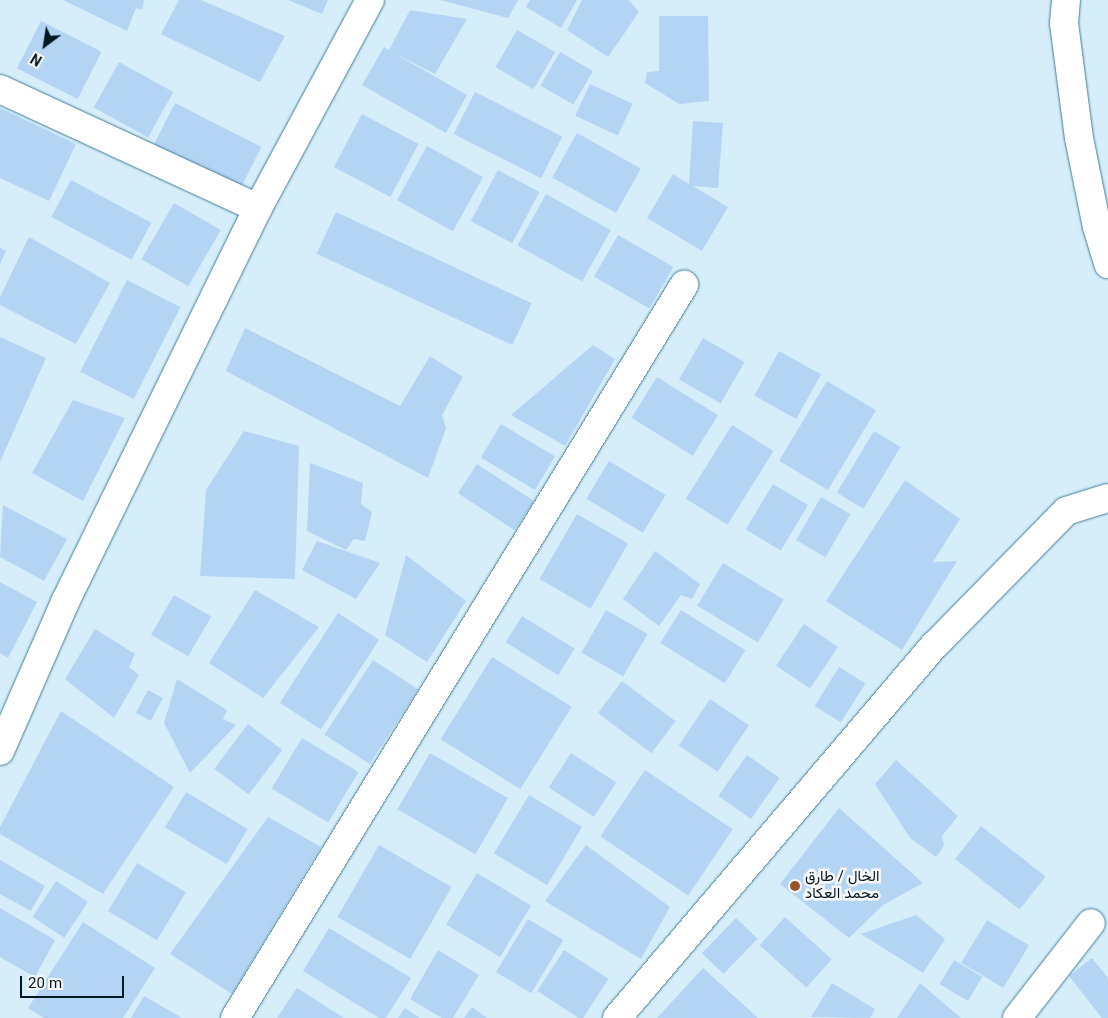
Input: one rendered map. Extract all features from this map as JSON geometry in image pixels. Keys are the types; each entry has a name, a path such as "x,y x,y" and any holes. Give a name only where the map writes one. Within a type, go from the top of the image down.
{"street":[{"path":"0,751 65,602 258,208 370,0"},
{"path":"1066,0 1064,23 1079,138 1097,227 1108,264"},
{"path":"0,89 258,208"},
{"path":"235,1018 684,285"},
{"path":"617,1018 935,645 1066,511 1108,498"},
{"path":"1017,1018 1091,923"}],"building":[{"path":"63,0 144,0 142,10 136,8 127,31"},
{"path":"179,0 201,0 285,36 260,82 161,34"},
{"path":"288,0 328,0 322,14"},
{"path":"440,0 518,0 508,18"},
{"path":"530,0 577,0 561,28 526,7"},
{"path":"582,0 629,0 639,12 608,57 567,30"},
{"path":"410,10 467,19 435,74 394,53 467,95 446,133 362,85 384,47 389,50"},
{"path":"659,16 708,16 709,101 679,104 645,83 647,72 659,71"},
{"path":"41,21 102,52 78,99 17,68"},
{"path":"517,30 555,52 534,89 496,67"},
{"path":"560,52 593,71 573,105 540,86"},
{"path":"119,62 173,92 148,138 94,107"},
{"path":"590,84 633,104 618,136 575,116"},
{"path":"475,92 562,136 541,178 454,134"},
{"path":"175,103 261,147 237,194 151,150"},
{"path":"0,108 76,144 49,201 0,178"},
{"path":"362,114 419,144 390,197 334,167"},
{"path":"693,121 723,123 718,188 693,186 728,207 702,251 647,218 673,174 689,184"},
{"path":"577,133 641,168 616,213 552,178"},
{"path":"427,146 483,177 453,231 397,200"},
{"path":"498,170 539,192 512,243 471,221"},
{"path":"71,180 151,223 132,260 51,217"},
{"path":"546,194 611,230 582,281 517,246"},
{"path":"174,203 221,230 188,286 142,259"},
{"path":"336,212 532,303 512,345 317,254"},
{"path":"618,235 673,267 649,309 594,277"},
{"path":"29,237 110,283 76,344 0,305 0,297"},
{"path":"0,248 6,251 0,264"},
{"path":"127,280 180,307 134,399 80,372"},
{"path":"245,328 400,406 430,356 463,377 442,415 446,428 428,478 226,371"},
{"path":"0,337 46,358 0,462"},
{"path":"703,338 745,362 721,404 679,380"},
{"path":"593,345 615,359 565,446 511,415"},
{"path":"779,351 821,374 796,419 754,396"},
{"path":"657,377 718,415 693,456 632,418"},
{"path":"827,381 876,410 828,490 779,461"},
{"path":"73,400 125,418 83,501 32,473"},
{"path":"501,424 555,456 535,490 481,457"},
{"path":"732,425 774,451 727,525 686,499"},
{"path":"244,431 299,446 295,579 200,576 206,490"},
{"path":"874,431 901,447 863,509 837,493"},
{"path":"609,461 666,495 643,533 586,499"},
{"path":"310,463 363,483 361,504 372,512 365,541 354,539 346,550 307,531"},
{"path":"477,464 534,501 515,530 458,493"},
{"path":"905,480 960,519 933,562 957,561 902,650 826,601"},
{"path":"773,484 808,505 781,551 746,529"},
{"path":"821,497 850,514 825,557 796,540"},
{"path":"3,505 67,539 44,581 0,557"},
{"path":"577,514 628,544 591,608 540,579"},
{"path":"317,541 380,563 356,599 302,570"},
{"path":"655,551 700,584 692,599 681,595 659,626 623,599"},
{"path":"406,555 466,601 427,662 385,635"},
{"path":"723,563 784,600 758,642 697,606"},
{"path":"0,582 37,602 8,658 0,653"},
{"path":"255,590 319,627 263,698 209,663"},
{"path":"174,595 211,616 188,656 151,635"},
{"path":"606,610 648,634 623,676 582,652"},
{"path":"681,610 745,650 725,683 660,643"},
{"path":"338,613 379,640 321,729 280,703"},
{"path":"522,616 575,649 558,675 506,642"},
{"path":"804,624 838,647 810,688 776,665"},
{"path":"95,629 135,654 129,667 139,675 114,718 65,679"},
{"path":"492,657 572,707 520,789 441,739"},
{"path":"373,660 418,689 370,764 325,735"},
{"path":"839,667 865,683 841,722 815,706"},
{"path":"177,679 227,710 223,719 236,725 190,773 164,723"},
{"path":"622,681 676,721 651,753 598,713"},
{"path":"148,690 163,698 151,721 136,713"},
{"path":"710,699 749,725 718,772 679,745"},
{"path":"61,711 174,787 103,894 0,834 0,827"},
{"path":"248,724 282,750 249,795 214,769"},
{"path":"302,738 359,772 328,823 272,789"},
{"path":"430,753 508,798 475,854 398,809"},
{"path":"571,753 616,782 594,817 549,787"},
{"path":"747,755 780,778 751,819 718,796"},
{"path":"896,760 958,816 942,836 944,846 936,857 910,838 875,784"},
{"path":"645,770 733,829 688,896 600,836"},
{"path":"186,792 248,829 227,864 165,827"},
{"path":"529,795 582,827 547,885 494,853"},
{"path":"839,808 923,883 883,905 849,938 780,884"},
{"path":"268,817 321,847 232,994 170,954"},
{"path":"981,826 1046,876 1020,910 955,859"},
{"path":"379,845 452,887 410,959 338,917"},
{"path":"586,845 670,907 641,959 545,901"},
{"path":"0,860 45,886 31,911 0,894"},
{"path":"137,863 186,892 157,940 108,911"},
{"path":"477,873 531,905 500,957 446,924"},
{"path":"56,881 88,902 64,938 33,917"},
{"path":"0,908 55,940 35,977 0,957"},
{"path":"916,915 945,939 923,973 861,934"},
{"path":"785,917 832,959 806,987 760,945"},
{"path":"736,918 758,939 724,974 702,953"},
{"path":"528,919 563,940 531,993 496,972"},
{"path":"987,920 1029,945 1003,988 961,963"},
{"path":"83,922 155,968 123,1018 44,1018 28,1008"},
{"path":"329,928 411,978 386,1018 379,1018 303,971"},
{"path":"438,950 479,975 453,1018 442,1018 410,999"},
{"path":"564,950 608,979 583,1018 579,1018 537,991"},
{"path":"1092,958 1108,978 1108,1018 1102,1018 1069,976"},
{"path":"954,960 982,977 968,1001 940,984"},
{"path":"703,968 758,1018 657,1018"},
{"path":"832,983 875,1009 870,1018 811,1017"},
{"path":"920,983 961,1018 897,1018"},
{"path":"297,988 344,1018 277,1018"},
{"path":"144,996 182,1018 131,1018"},
{"path":"472,1007 487,1018 464,1018"},
{"path":"405,1008 420,1018 398,1018"}],"place":[{"name":"الخال / طارق محمد العكاد","path":"795,886"}]}
